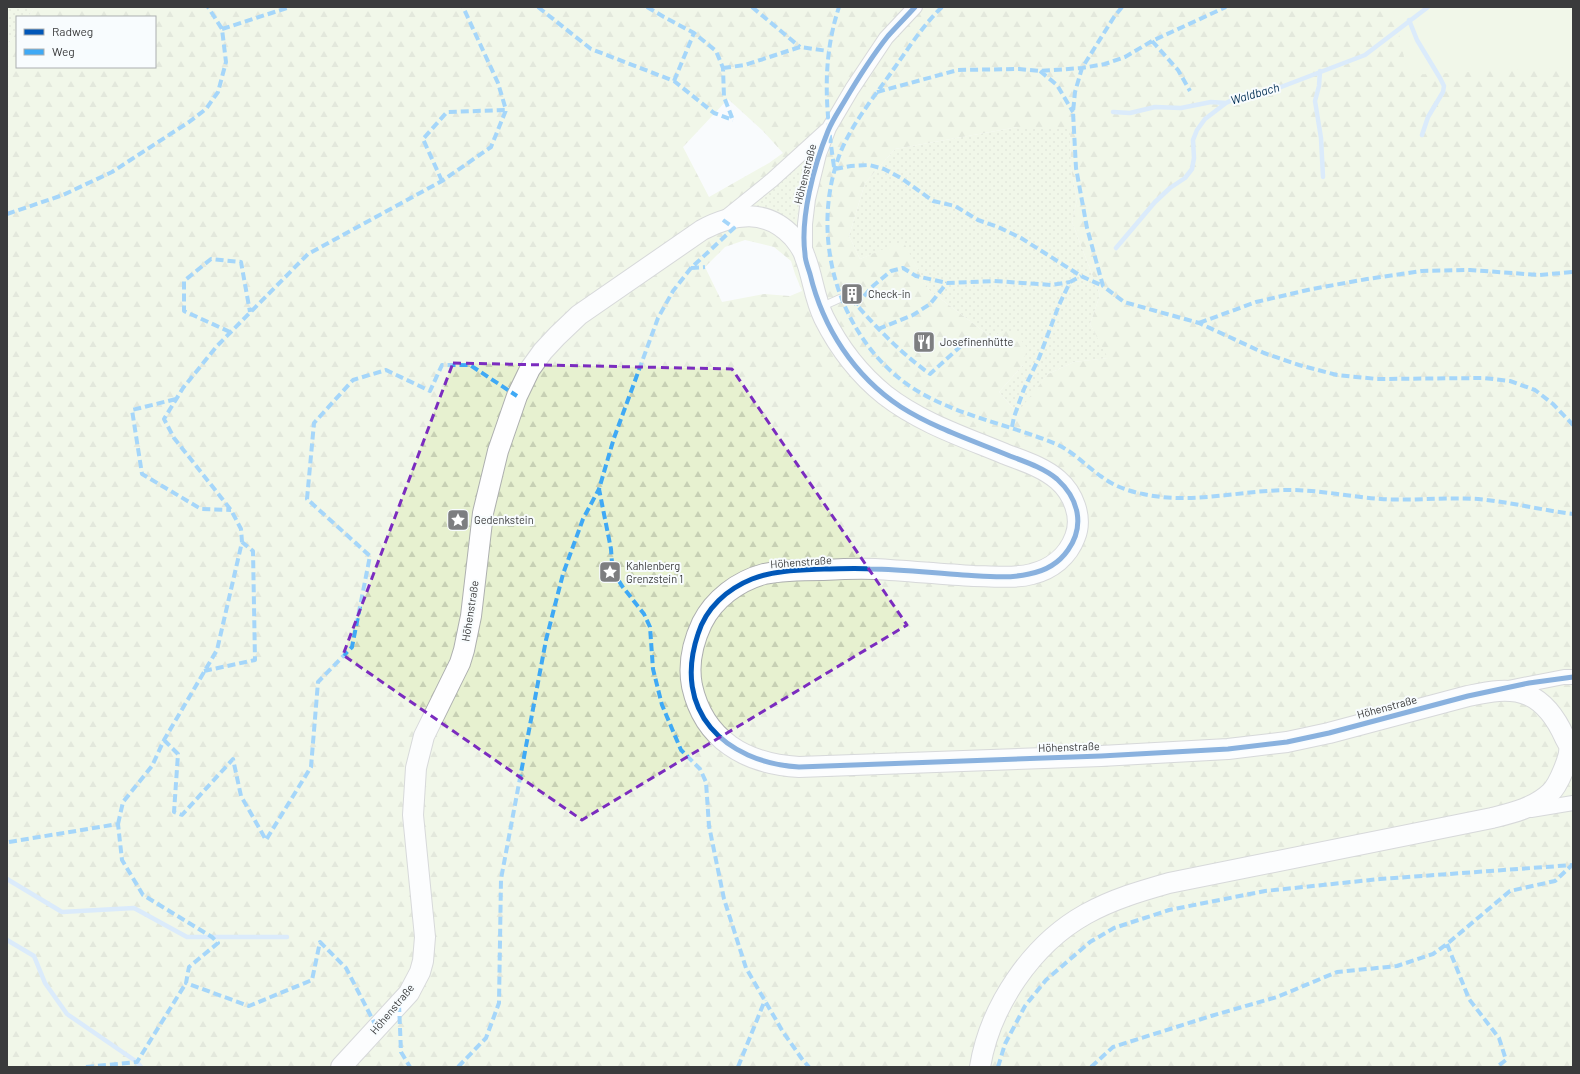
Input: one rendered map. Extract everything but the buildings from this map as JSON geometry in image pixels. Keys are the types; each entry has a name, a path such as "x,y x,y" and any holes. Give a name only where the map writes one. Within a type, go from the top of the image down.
{"street":[{"name":"Höhenstraße","path":"915,7 886,38 852,89 829,128 820,154 808,200 805,224 805,255 819,307 831,331 851,361 875,387 899,406 928,422 1022,460 1050,474 1063,485 1072,499 1077,512 1078,525 1076,536 1063,556 1054,564 1044,570 1021,576 971,575 872,569 782,571 764,574 732,589 718,600 707,614 700,627 691,662 691,680 695,699 703,717 713,731 738,752 767,763 799,767 1101,756 1228,749 1287,742 1329,733 1468,696 1536,682 1573,677"},
{"name":"Höhenstraße","path":"341,1067 409,993 420,972 423,961 425,937 413,815 416,768 424,736 460,663 464,650 471,616 483,513 498,451 517,396 530,369 556,336 579,315 685,241 702,230 723,220 772,180 829,128"},
{"name":"Höhenstraße","path":"723,220 744,216 765,218 780,226 797,242 805,255"},
{"name":"Höhenstraße","path":"1489,692 1508,690 1527,695 1539,702 1560,726 1572,747 1562,775 1551,793 1530,806 1492,818"},
{"name":"Höhenstraße","path":"980,1067 988,1035 996,1014 1023,970 1037,953 1070,924 1103,905 1120,898 1169,883 1573,803"}],"lane":[{"path":"819,307 841,298"}],"highlighted area":[{"path":"453,363 732,369 907,625 582,820 343,655"}],"green space":[{"path":"7,7 35,7 29,16 16,16 16,33 7,46"},
{"path":"35,7 1573,7 1573,1067 7,1067 7,46 16,33 16,68 156,68 156,16 29,16","holes":["728,99 763,131 783,153 769,163 709,197 683,147","1018,127 1070,127 1071,169 1077,199 1072,222 1100,295 1090,324 1108,358 1074,362 1048,374 1017,413 999,392 1023,365 1027,348 1014,331 1004,331 991,337 929,290 903,241 860,259 849,236 865,183 895,149","811,153 801,189 797,226 777,212 767,208 752,207 751,205","745,240 774,247 791,261 802,291 790,296 764,294 722,302 705,267 725,247"]},
{"path":"1393,7 1573,7 1573,67 1408,75"},
{"path":"1018,127 1070,127 1071,169 1077,199 1072,222 1100,295 1090,324 1109,358 1074,362 1048,374 1018,414 999,392 1023,365 1004,331 991,337 929,290 903,242 860,259 849,236 865,183 895,149"},
{"path":"811,153 801,189 797,226 752,207 751,204"}],"waterway":[{"name":"Waldbach","path":"1116,248 1155,202 1170,188 1185,178 1192,169 1194,158 1193,140 1197,130 1205,119 1226,103 1238,97 1281,87 1365,55 1428,7"},
{"path":"1409,20 1417,40 1444,86 1443,92 1428,117 1422,135"},
{"path":"1320,71 1319,86 1315,101 1321,138 1323,177"},
{"path":"1113,112 1130,113 1155,107 1181,108 1211,102 1226,103"},
{"path":"7,879 62,912 134,908 187,937 287,937"},
{"path":"7,940 34,956 45,983 67,1014 137,1062 141,1067"}],"marked path":[{"path":"7,214 63,195 112,172 189,122 206,109 218,92 226,62 222,29 208,7"},
{"path":"222,29 290,7"},
{"path":"118,824 123,802 152,766 164,740 217,650 242,542 241,529 231,510 174,438 164,419 183,388 217,346 308,254 442,181 491,147 506,110 498,83 463,7"},
{"path":"538,7 591,49 674,81 714,113 733,120"},
{"path":"647,7 694,33 716,51 723,68 724,97 733,120"},
{"path":"752,7 800,47"},
{"path":"834,167 827,106 827,67 833,27 839,7"},
{"path":"942,7 928,21 916,37 865,109 846,140 841,151 832,182 828,214 829,246 835,277 845,307 861,335 880,360 904,382 921,393 958,410 1056,444 1069,451 1096,473 1116,486 1143,494 1161,497 1198,498 1272,491 1302,490 1381,499 1478,499 1573,514"},
{"path":"1122,7 1114,17 1082,68 1075,92 1073,112 1076,168 1087,228 1103,286 1124,302 1199,323 1264,353 1299,365 1337,375 1377,379 1484,378 1510,381 1535,390 1553,404 1573,425"},
{"path":"877,92 958,70 1019,69 1040,71 1082,68 1105,64 1125,57 1152,41 1226,7"},
{"path":"674,81 694,33"},
{"path":"1152,41 1178,70 1190,91"},
{"path":"723,68 745,65 800,47 828,51"},
{"path":"1040,71 1057,85 1073,112"},
{"path":"442,181 423,139 447,112 506,110"},
{"path":"835,169 869,165 884,169 901,178 933,201 955,206 978,220 998,227 1021,238 1081,276 1103,286"},
{"path":"723,220 734,228 691,268 673,291 658,318 614,438 599,489 611,549 612,563 616,576 644,614 650,627 653,669 662,705 681,750 700,769 706,782 709,826 724,899 746,968 783,1032 809,1067"},
{"path":"230,332 184,311 184,281 211,259 241,262 250,312"},
{"path":"691,268 705,267"},
{"path":"856,305 873,286 891,271 903,268 916,276 947,283 994,281 1052,285 1070,282"},
{"path":"1199,323 1256,302 1312,289 1422,271 1470,270 1539,275 1573,272"},
{"path":"1012,427 1024,389 1039,358 1059,305 1070,282 1081,276"},
{"path":"878,329 913,315 930,304 947,283"},
{"path":"841,298 848,295 886,337 930,374 962,345"},
{"path":"164,740 178,754 174,812 182,815 233,759 241,796 266,840 311,767 318,682 352,647 370,556 307,499 314,423 353,380 386,370 430,391 442,365 470,365 517,396"},
{"path":"176,399 132,410 142,474 201,509 231,510"},
{"path":"458,1067 486,1038 499,1003 501,879 546,640 563,574 583,519 599,489"},
{"path":"204,671 255,660 253,551 242,542"},
{"path":"9,842 118,824 122,860 143,895 212,937 218,943 189,967 186,983 249,1006 312,980 320,942 346,968 377,1028"},
{"path":"1091,1067 1113,1047 1277,997 1337,972 1397,966 1433,954 1510,891 1555,881 1572,865"},
{"path":"998,1067 1005,1044 1025,1006 1046,980 1090,942 1114,928 1169,910 1265,891 1380,879 1573,865"},
{"path":"1447,944 1469,999 1499,1038 1506,1060 1497,1067"},
{"path":"86,1067 137,1062 186,983"},
{"path":"738,1067 765,1000"},
{"path":"399,1004 401,1052 410,1067"}],"cycle path":[{"path":"915,7 888,36 870,60 833,120 823,145 809,192 806,208 804,240 806,259 816,294 832,332 843,349 855,366 884,395 914,415 954,434 1035,466 1052,475 1064,487 1075,504 1078,522 1077,532 1068,550 1056,563 1041,571 1021,576 996,577 893,570 824,569 779,572 761,576 743,583 719,600 706,616 698,634 692,662 692,687 699,709 711,728 727,743 748,755 772,763 799,767 1101,756 1228,749 1287,742 1329,733 1468,696 1529,683 1573,677"}],"place":[{"name":"Check-in","path":"852,294"},
{"name":"Josefinenhütte","path":"924,342"},
{"name":"Gedenkstein","path":"458,520"},
{"name":"Kahlenberg Grenzstein 1","path":"610,572"}]}
